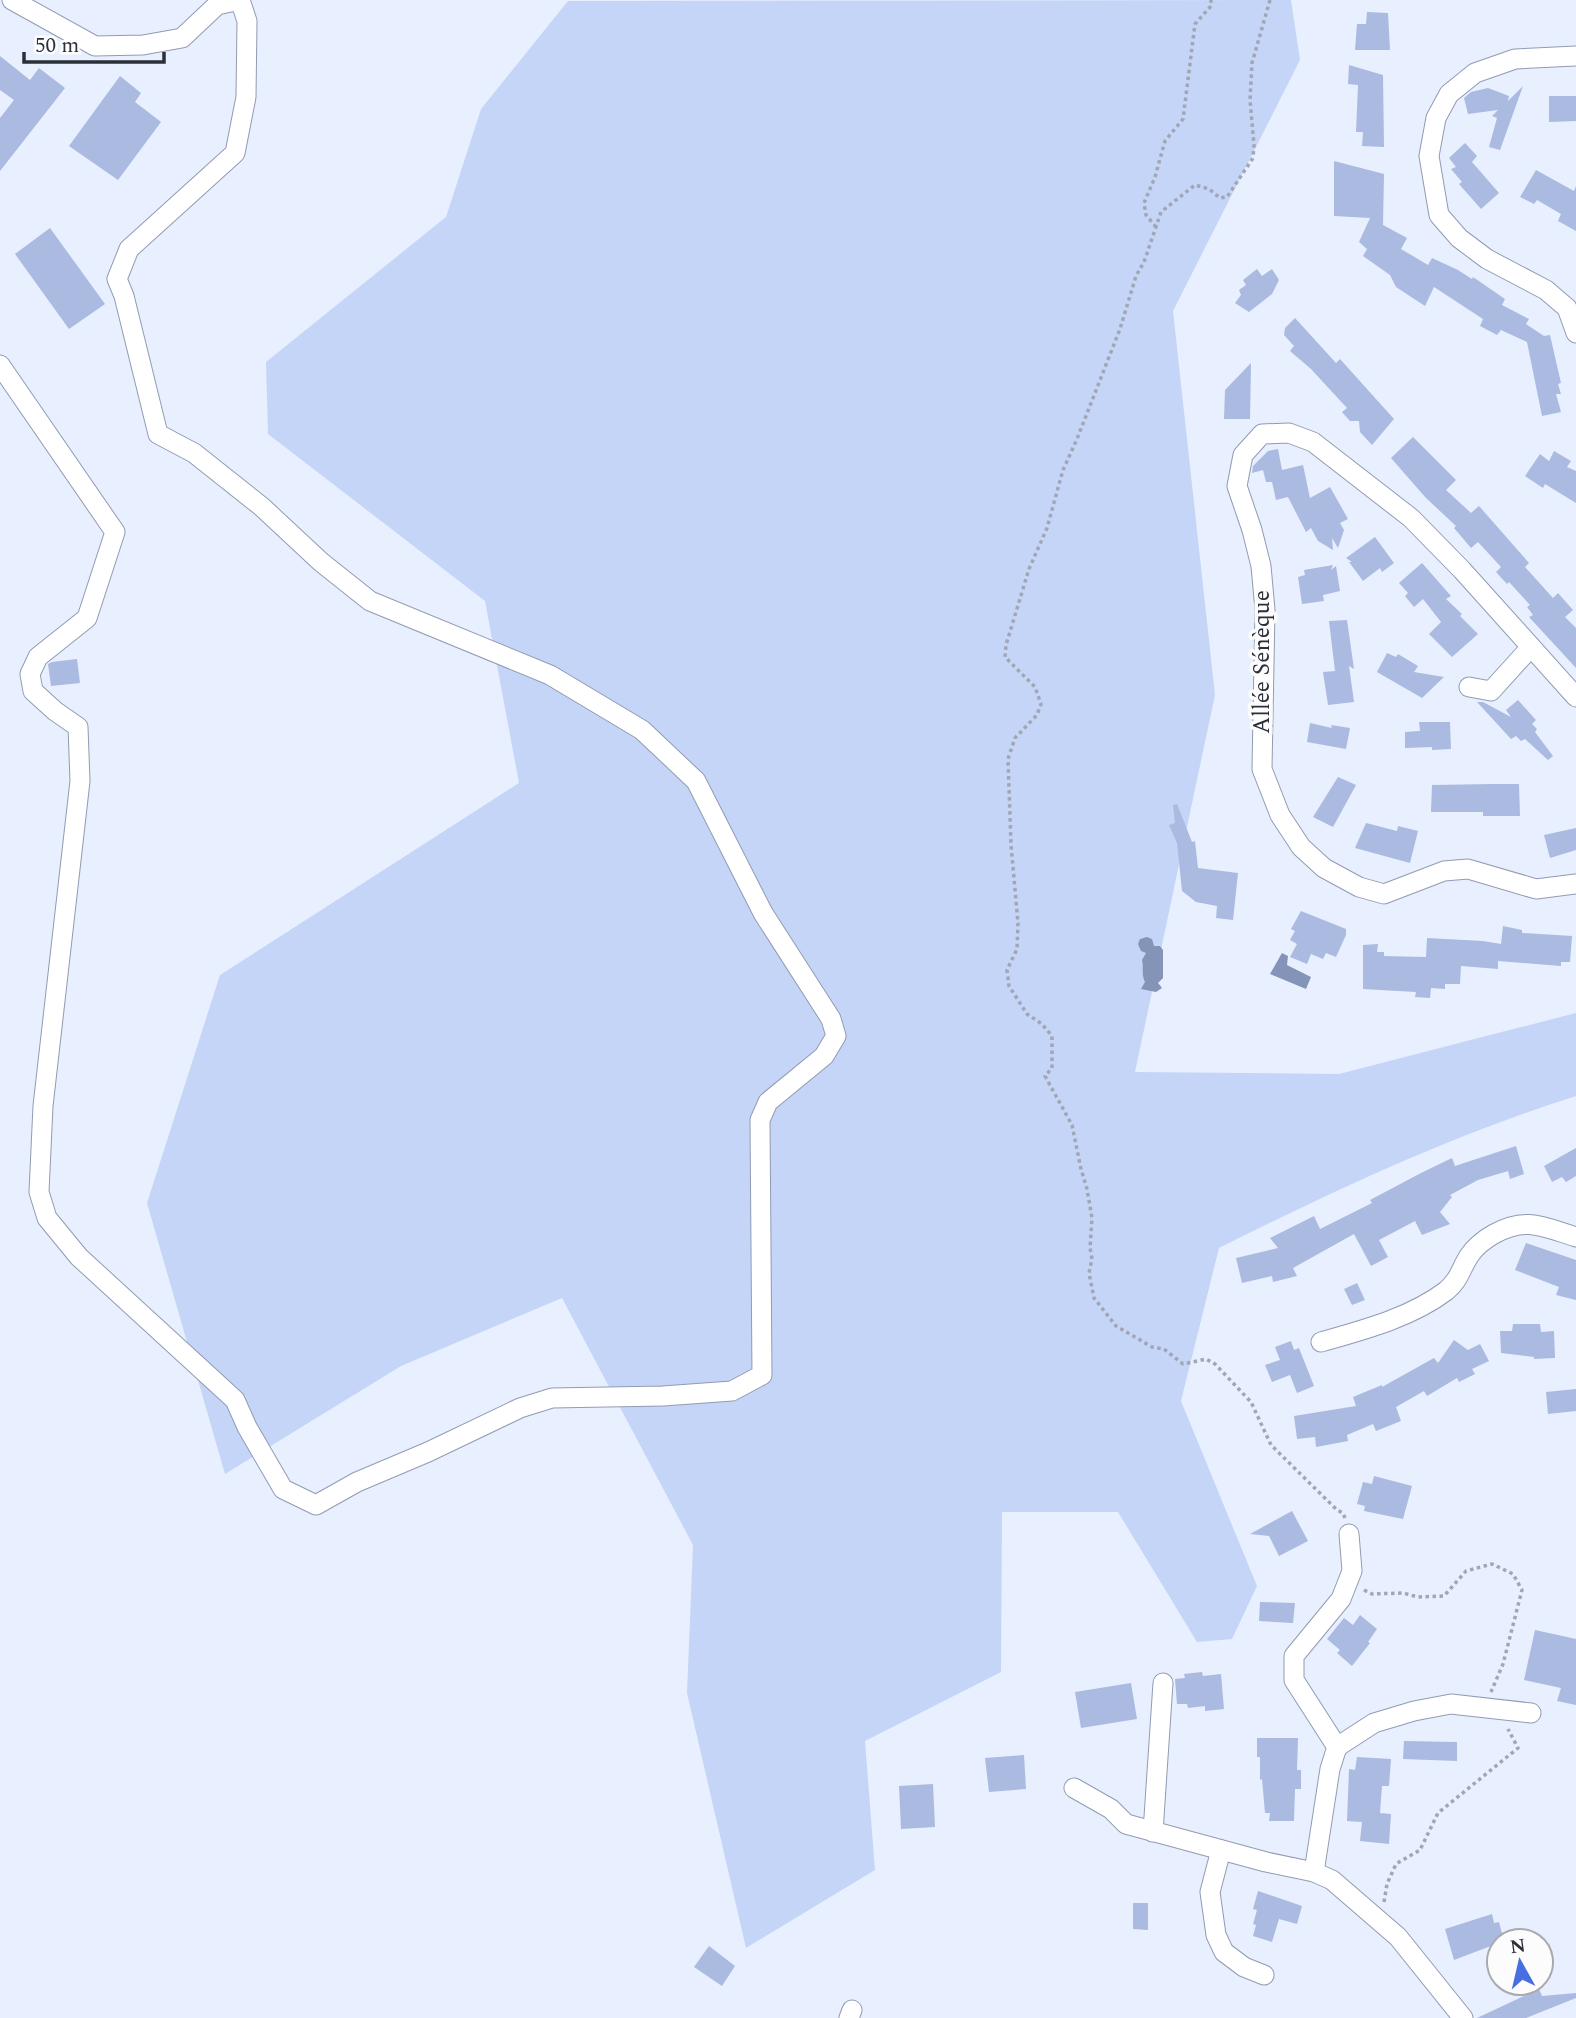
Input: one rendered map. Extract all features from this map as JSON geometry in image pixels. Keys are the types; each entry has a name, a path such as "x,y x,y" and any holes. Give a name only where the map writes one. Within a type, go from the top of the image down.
{"street":[{"path":"0,365 115,532 87,618 38,657 30,674 33,691 55,711 78,726 80,781 43,1106 39,1192 47,1218 79,1257 235,1400 247,1427 283,1489 316,1505 357,1482 520,1408 552,1398 663,1396 732,1391 762,1375 760,1119 768,1102 824,1056 836,1036 831,1018 763,913 696,781 642,730 550,675 370,601 321,562 262,507 194,453 158,434 124,296 117,279 129,249 236,153 246,97 247,21 240,0 217,5 182,38 143,45 95,46 12,0"},
{"path":"1576,56 1515,59 1475,73 1449,93 1436,118 1429,156 1439,215 1459,238 1487,259 1546,290 1567,309 1576,333"},
{"name":"Allée Sénèque","path":"1576,697 1411,518 1313,442 1289,433 1262,434 1243,455 1237,486 1261,566 1265,610 1262,769 1280,815 1301,847 1324,867 1347,881 1384,894 1444,871 1468,869 1536,889 1576,884"},
{"path":"1469,687 1491,691 1531,647"},
{"path":"1321,1342 1406,1313 1436,1296 1460,1277 1470,1255 1486,1239 1502,1229 1520,1223 1530,1224 1545,1226 1576,1237"},
{"path":"1337,1747 1294,1680 1294,1656 1341,1599 1352,1571 1349,1534"},
{"path":"1153,1832 1163,1683"},
{"path":"1314,1872 1330,1769 1337,1747 1374,1723 1413,1711 1451,1704 1531,1713"},
{"path":"1074,1787 1111,1809 1126,1824 1314,1872 1332,1880 1398,1937 1463,2018"},
{"path":"1221,1850 1210,1892 1216,1935 1224,1952 1244,1967 1264,1975"}],"path":[{"path":"1156,227 1146,215 1144,203 1165,141 1183,119 1195,24 1211,6 1211,0"},
{"path":"1270,0 1252,63 1250,100 1253,158 1227,197 1220,198 1209,189 1195,185 1161,212 1144,262 1136,276 1120,329 1063,470 1047,528 1029,569 1006,645 1005,657 1035,687 1041,704 1037,715 1016,738 1008,759 1011,845 1018,923 1017,949 1007,970 1009,986 1027,1014 1042,1024 1052,1036 1052,1068 1045,1076 1072,1125 1087,1189 1092,1258 1089,1273 1094,1298 1116,1326 1131,1337 1152,1348 1164,1349 1183,1364 1206,1359 1215,1364 1251,1402 1271,1445 1343,1513 1349,1534"},
{"path":"1350,1576 1361,1588 1372,1594 1444,1596 1466,1571 1492,1564 1513,1574 1522,1590 1503,1664 1491,1693 1494,1709 1502,1716 1518,1748 1438,1813 1420,1850 1396,1864 1387,1884 1381,1922"}],"shaded area":[{"path":"1291,0 1300,60 1173,311 1215,695 1135,1072 1339,1074 1576,1013 1576,1096 1484,1128 1394,1165 1219,1248 1181,1401 1257,1586 1232,1639 1197,1642 1118,1512 1002,1512 1001,1672 865,1741 875,1870 746,1948 687,1693 693,1545 562,1298 401,1366 225,1474 147,1203 220,975 519,783 485,601 268,434 266,362 446,217 481,109 568,1"},
{"path":"1140,939 1152,939 1154,946 1160,946 1163,950 1163,978 1158,983 1162,988 1156,992 1141,989 1145,982 1142,960 1146,953 1141,951 1138,944"},
{"path":"1282,953 1288,956 1287,965 1311,977 1306,989 1270,974"}],"building":[{"path":"1367,12 1388,13 1390,50 1355,50 1357,24 1366,24"},
{"path":"0,56 30,80 39,68 65,88 0,171 0,118 14,100 0,90"},
{"path":"1349,65 1383,75 1384,147 1362,146 1363,132 1356,132 1358,85 1348,84"},
{"path":"120,76 141,93 135,102 161,122 118,180 69,146"},
{"path":"1523,86 1500,150 1489,147 1497,118 1492,116 1498,110 1468,114 1464,98 1471,92 1488,88 1509,96 1508,101"},
{"path":"1549,96 1576,96 1576,121 1549,122"},
{"path":"1465,143 1477,156 1472,162 1499,193 1481,209 1459,184 1462,182 1451,169 1456,167 1449,158"},
{"path":"1334,161 1384,174 1383,225 1407,238 1401,249 1428,265 1432,258 1472,279 1473,277 1505,299 1502,305 1529,319 1526,324 1544,336 1550,335 1561,383 1558,384 1561,394 1556,394 1561,412 1542,416 1527,342 1501,330 1497,335 1480,326 1483,319 1434,287 1425,306 1396,287 1390,275 1363,256 1367,249 1359,242 1370,218 1334,216"},
{"path":"1536,170 1574,191 1576,186 1576,231 1558,221 1561,214 1537,200 1534,204 1520,197"},
{"path":"50,228 105,304 69,329 15,254"},
{"path":"1257,269 1262,276 1272,269 1279,280 1272,294 1249,312 1235,303 1241,295 1239,290 1246,285 1243,280"},
{"path":"1295,318 1336,363 1340,359 1394,419 1372,445 1360,432 1359,421 1350,421 1342,412 1347,408 1311,369 1290,351 1294,346 1284,335 1285,328"},
{"path":"1251,363 1250,419 1224,419 1225,390"},
{"path":"1413,437 1456,480 1446,490 1471,513 1479,506 1529,563 1525,567 1553,598 1558,593 1573,610 1565,617 1576,628 1576,668 1529,617 1533,615 1527,607 1530,605 1496,572 1501,567 1478,542 1471,548 1454,528 1456,526 1426,498 1391,458"},
{"path":"1278,449 1282,470 1303,465 1310,498 1330,487 1348,519 1340,523 1344,530 1338,548 1332,538 1333,550 1318,541 1311,528 1306,532 1288,497 1276,500 1272,482 1266,482 1263,470 1252,473 1253,466 1268,451"},
{"path":"1554,451 1571,461 1567,467 1576,471 1576,503 1545,484 1543,488 1525,476 1540,454 1549,461"},
{"path":"1375,537 1394,563 1382,572 1380,568 1363,581 1349,562 1352,562 1346,558"},
{"path":"1422,563 1451,596 1446,599 1478,634 1452,657 1429,634 1441,622 1423,599 1414,607 1405,596 1408,593 1399,583"},
{"path":"1333,565 1331,570 1336,566 1340,591 1323,595 1324,601 1302,604 1298,577 1305,575 1304,570"},
{"path":"1347,620 1354,669 1349,666 1354,702 1328,705 1323,672 1335,671 1329,621"},
{"path":"1387,653 1396,657 1398,654 1418,666 1414,672 1444,677 1422,698 1377,672"},
{"path":"77,659 80,683 51,686 48,664"},
{"path":"1518,700 1536,720 1532,724 1537,729 1535,732 1553,756 1548,760 1525,739 1521,741 1516,736 1511,739 1477,702 1483,702 1511,717 1506,710"},
{"path":"1419,722 1450,722 1451,749 1405,748 1405,732 1420,731"},
{"path":"1310,723 1332,728 1331,725 1350,728 1346,749 1307,742"},
{"path":"1338,777 1356,785 1333,827 1313,817"},
{"path":"1519,784 1520,816 1483,816 1483,812 1431,812 1432,785"},
{"path":"1177,804 1192,842 1195,841 1198,868 1238,873 1233,920 1216,918 1217,906 1196,902 1182,891 1177,843 1169,825 1175,823 1173,805"},
{"path":"1366,823 1397,831 1398,826 1418,831 1410,863 1355,848"},
{"path":"1576,828 1576,850 1550,858 1544,835"},
{"path":"1301,911 1346,929 1336,957 1326,953 1323,959 1311,954 1307,964 1290,957 1297,944 1290,940 1295,931 1291,929"},
{"path":"1503,926 1522,930 1522,933 1572,936 1570,962 1561,962 1561,966 1498,961 1498,969 1461,966 1460,984 1445,984 1445,989 1431,988 1430,998 1415,997 1416,992 1363,989 1363,945 1378,944 1377,952 1384,952 1384,956 1426,957 1427,938 1501,944"},
{"path":"1516,1146 1524,1174 1510,1179 1508,1171 1478,1180 1450,1195 1452,1197 1440,1212 1450,1224 1422,1235 1415,1221 1379,1240 1388,1257 1371,1266 1354,1234 1293,1268 1297,1276 1273,1282 1272,1276 1242,1283 1236,1258 1278,1248 1270,1238 1314,1216 1320,1229 1452,1158 1455,1166"},
{"path":"1576,1148 1576,1176 1566,1182 1562,1177 1552,1182 1544,1166"},
{"path":"1526,1243 1576,1260 1576,1300 1556,1295 1559,1287 1515,1270"},
{"path":"1357,1283 1365,1300 1352,1305 1344,1289"},
{"path":"1513,1324 1540,1324 1541,1332 1554,1331 1555,1358 1534,1359 1501,1353 1500,1331 1512,1331"},
{"path":"1454,1340 1468,1350 1480,1344 1489,1361 1472,1369 1475,1374 1459,1382 1457,1378 1427,1396 1424,1391 1396,1407 1401,1421 1376,1431 1373,1424 1347,1435 1348,1441 1316,1447 1315,1437 1297,1439 1294,1416 1356,1406 1353,1397 1382,1387 1434,1358 1438,1363"},
{"path":"1291,1341 1294,1350 1299,1348 1314,1386 1297,1393 1290,1375 1272,1382 1265,1365 1280,1360 1275,1347"},
{"path":"1576,1389 1576,1411 1548,1414 1546,1392"},
{"path":"1374,1476 1412,1486 1403,1519 1364,1511 1365,1506 1357,1504 1363,1482 1372,1484"},
{"path":"1292,1511 1308,1541 1279,1556 1269,1536 1250,1534"},
{"path":"1260,1602 1295,1603 1293,1623 1259,1621"},
{"path":"1360,1615 1377,1629 1352,1666 1337,1653 1340,1650 1327,1639 1344,1618 1353,1625"},
{"path":"1535,1630 1576,1639 1576,1705 1557,1701 1561,1688 1524,1680"},
{"path":"1202,1672 1203,1676 1221,1674 1224,1709 1205,1711 1205,1706 1188,1708 1187,1704 1177,1704 1175,1679 1185,1678 1184,1674"},
{"path":"1131,1683 1137,1719 1081,1728 1075,1692"},
{"path":"1257,1738 1298,1738 1297,1770 1301,1770 1301,1789 1295,1789 1294,1821 1269,1821 1270,1813 1265,1813"},
{"path":"1404,1741 1457,1742 1457,1761 1403,1759"},
{"path":"1024,1755 1026,1789 989,1792 985,1758"},
{"path":"1357,1757 1391,1759 1389,1786 1382,1786 1380,1813 1391,1814 1389,1844 1360,1841 1362,1822 1347,1821 1349,1769 1355,1770"},
{"path":"933,1784 935,1827 901,1829 899,1786"},
{"path":"1258,1891 1302,1906 1297,1924 1279,1919 1272,1942 1253,1936 1257,1910 1253,1909"},
{"path":"1133,1903 1148,1903 1148,1930 1133,1929"},
{"path":"1492,1914 1494,1923 1499,1922 1500,1927 1485,1927 1485,1948 1454,1960 1445,1929"},
{"path":"709,1946 735,1966 722,1986 694,1967"},
{"path":"1576,1993 1576,1998 1526,2018 1477,2018 1522,1997 1555,1997 1555,1995"}]}
